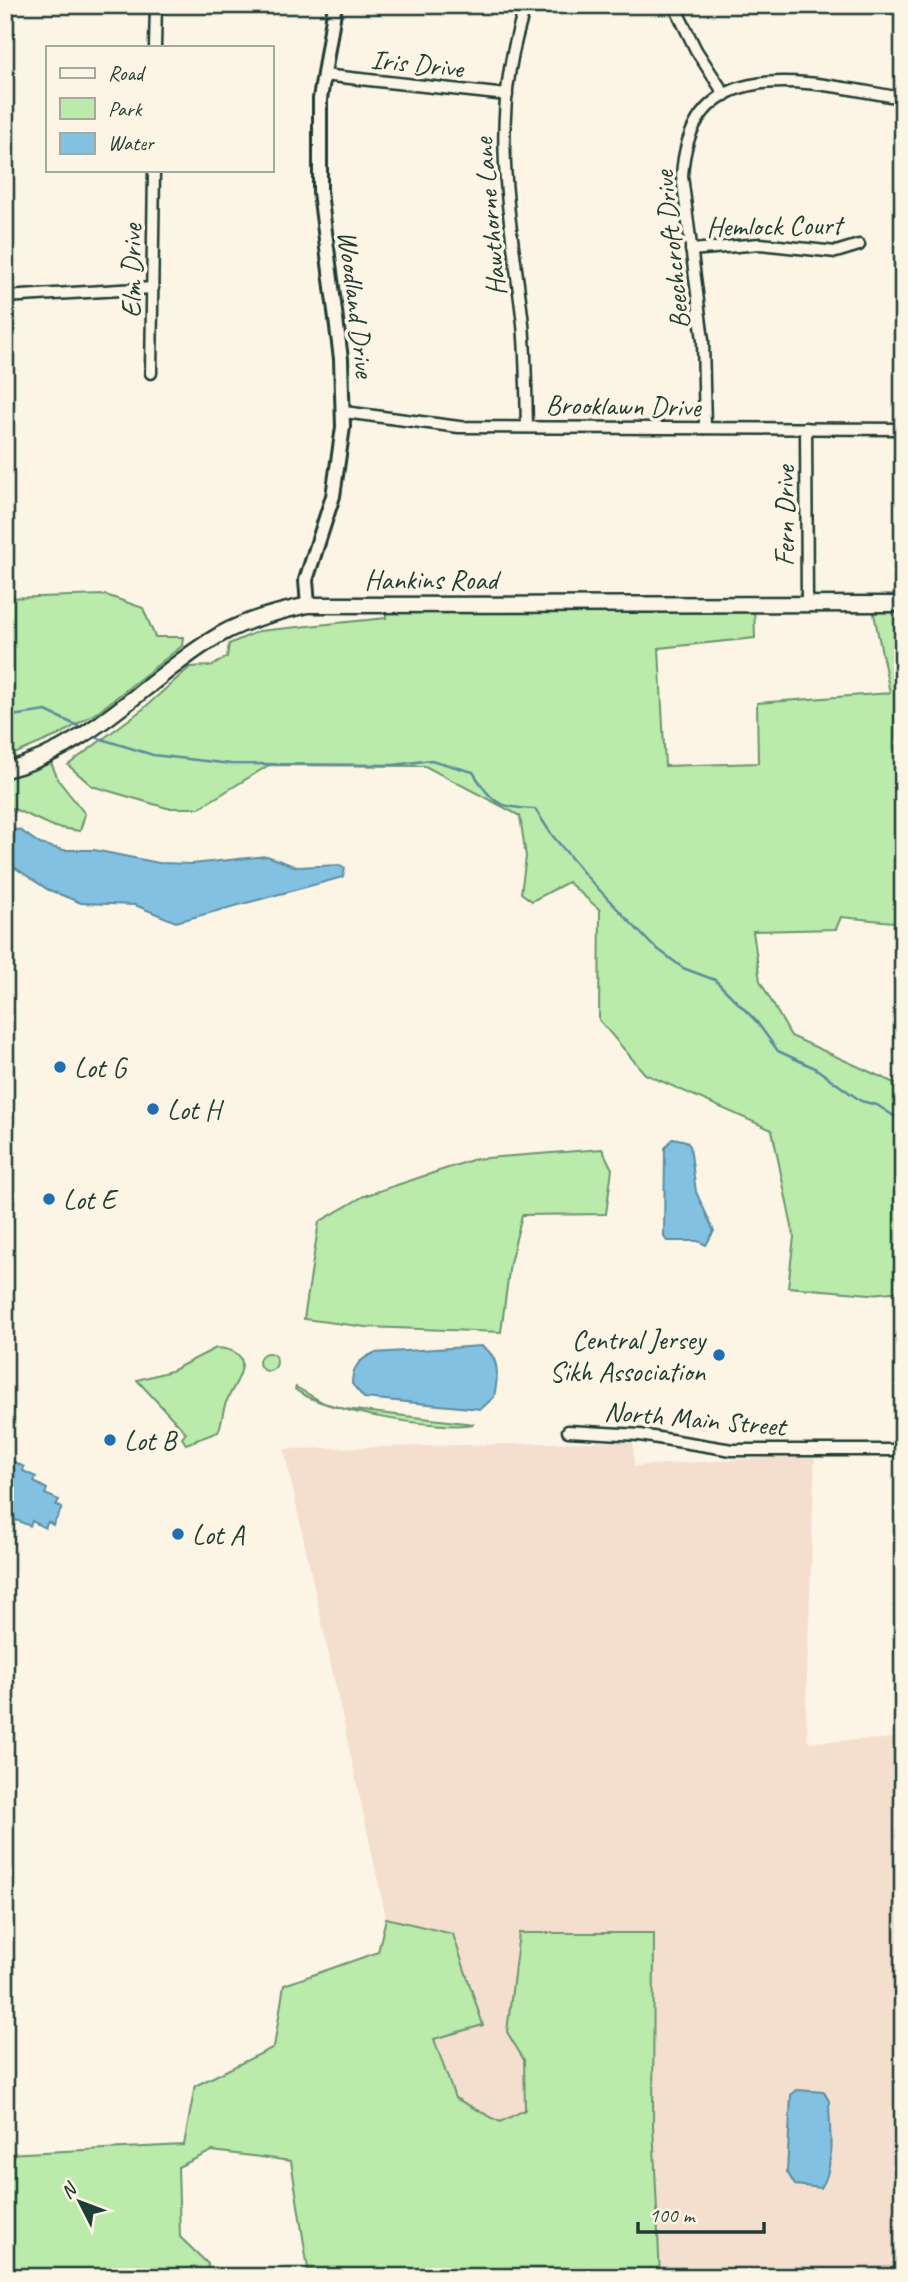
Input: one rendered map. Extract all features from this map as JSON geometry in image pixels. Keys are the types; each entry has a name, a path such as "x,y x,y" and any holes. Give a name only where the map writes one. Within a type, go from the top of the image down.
{"main road":[{"name":"Hankins Road","path":"5,770 36,760 80,739 224,632 262,617 308,605 903,604"}],"street":[{"path":"155,46 156,5"},
{"name":"Woodland Drive","path":"308,605 306,580 333,496 344,412 341,359 320,192 323,75 335,5"},
{"name":"Hawthorne Lane","path":"526,5 507,95 503,130 504,190 525,348 527,426"},
{"path":"674,5 696,50 725,95"},
{"name":"Iris Drive","path":"323,75 507,95"},
{"name":"Beechcroft Drive","path":"705,428 703,340 682,176 685,150 697,124 725,95 756,82 782,80 903,98"},
{"name":"Elm Drive","path":"151,373 154,172"},
{"name":"Hemlock Court","path":"691,250 760,244 836,252 859,245"},
{"path":"5,297 153,288"},
{"name":"Brooklawn Drive","path":"344,412 459,427 903,429"},
{"name":"Fern Drive","path":"806,428 807,603"},
{"name":"North Main Street","path":"568,1431 640,1435 732,1450 903,1450"}],"shaded area":[{"path":"633,1441 634,1466 815,1455 806,1708 808,1742 903,1738 903,2277 660,2277 653,2124 654,1933 507,2032 524,2060 525,2111 500,2122 455,2098 433,2038 483,2024 453,1934 386,1918 284,1449"}],"green space":[{"path":"106,595 143,608 155,637 183,637 182,646 99,711 59,735 5,758 5,598"},
{"path":"754,603 755,638 659,648 665,766 758,763 757,703 890,693 872,604 903,604 903,923 841,917 836,929 753,931 760,981 791,1036 903,1087 903,1291 870,1294 788,1287 794,1237 772,1130 645,1074 599,1020 600,910 568,882 532,901 521,893 526,857 520,816 425,766 269,765 199,808 167,808 92,786 68,765 143,709 190,667 212,666 227,657 229,644 259,631 386,618 386,604"},
{"path":"51,763 59,781 85,814 80,831 55,827 9,807 5,799 5,776"},
{"path":"602,1149 612,1169 606,1214 522,1215 510,1263 501,1332 366,1327 304,1319 319,1222 364,1196 475,1159"},
{"path":"216,1348 230,1350 239,1355 241,1370 225,1405 218,1432 186,1444 182,1438 186,1433 137,1380 171,1371"},
{"path":"264,1353 272,1353 277,1362 275,1369 264,1371 259,1366 259,1358"},
{"path":"296,1387 324,1403 345,1409 474,1424 436,1425 354,1412 329,1405 308,1397 295,1389"},
{"path":"386,1918 453,1934 483,2025 434,2039 455,2098 500,2122 525,2110 524,2060 507,2032 519,1933 654,1933 653,2124 660,2277 336,2277 308,2269 291,2161 212,2151 178,2167 180,2237 208,2264 207,2277 5,2277 5,2154 184,2145 195,2086 274,2047 284,1985 378,1952"}],"water":[{"path":"5,829 20,830 40,844 63,850 94,850 159,863 192,864 267,856 297,867 340,865 345,868 343,877 176,922 135,905 81,903 47,889 5,861"},
{"path":"673,1138 686,1141 690,1146 696,1192 714,1231 706,1245 698,1241 667,1241 664,1237 665,1148"},
{"path":"481,1346 492,1356 497,1375 494,1397 481,1409 364,1398 352,1384 357,1365 374,1353"},
{"path":"5,1457 36,1477 34,1482 47,1489 45,1494 59,1500 56,1505 62,1508 53,1525 48,1522 45,1528 32,1521 30,1526 16,1520 13,1525 5,1521"},
{"path":"797,2090 824,2092 829,2101 829,2169 821,2188 795,2185 787,2172 791,2095"}],"waterway":[{"path":"5,717 46,711 82,728"},
{"path":"95,737 153,755 231,764 394,765 431,760 473,772 497,802 512,807 535,809 552,835 587,877 651,944 683,968 715,980 756,1021 778,1051 815,1068 861,1101 877,1105 903,1122"}],"place":[{"name":"Lot G","path":"60,1067"},
{"name":"Lot H","path":"153,1109"},
{"name":"Lot E","path":"49,1199"},
{"name":"Central Jersey Sikh Association","path":"719,1355"},
{"name":"Lot B","path":"110,1440"},
{"name":"Lot A","path":"178,1534"}]}
